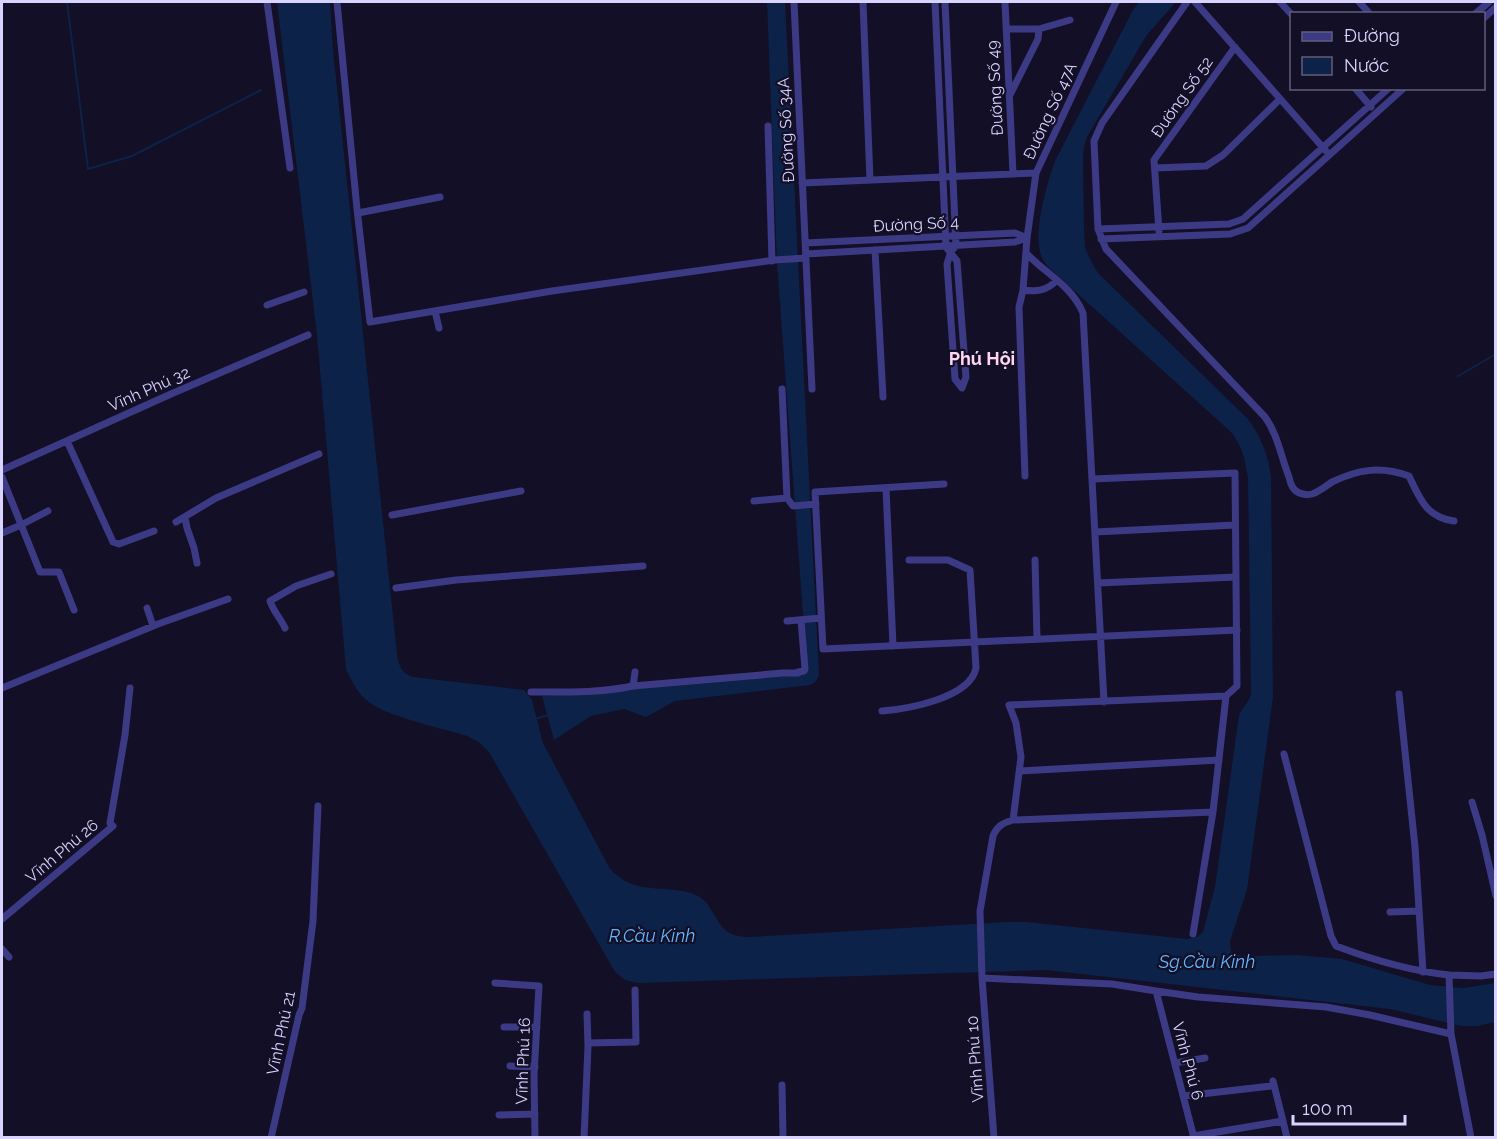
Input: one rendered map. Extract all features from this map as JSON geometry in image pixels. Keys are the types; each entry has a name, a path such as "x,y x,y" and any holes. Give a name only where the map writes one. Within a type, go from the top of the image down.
{"street":[{"path":"267,2 290,168"},
{"path":"337,2 370,322 561,289 804,256 875,250 951,248 1015,242 1027,238"},
{"name":"Đường Số 34A","path":"794,2 804,256 812,389"},
{"path":"862,2 870,180"},
{"path":"934,2 945,236 951,248 957,261 966,377 962,388 955,379 946,264 951,248 955,236 945,2"},
{"name":"Đường Số 49","path":"1005,2 1013,174"},
{"name":"Đường Số 47A","path":"1025,476 1019,307 1023,290 1036,172 1116,2"},
{"path":"1188,2 1102,123 1094,141 1098,229 1106,249 1265,417 1275,434 1292,488 1298,493 1311,494 1355,474 1378,469 1395,471 1409,477 1421,502 1427,508 1439,517 1454,521"},
{"path":"1195,2 1329,155"},
{"path":"1477,12 1489,2"},
{"path":"1006,29 1039,29 1070,20"},
{"path":"1009,95 1038,39 1039,29"},
{"name":"Đường Số 52","path":"1160,236 1154,160 1234,47"},
{"path":"1357,90 1376,113"},
{"path":"1098,229 1229,224 1243,219 1387,90"},
{"path":"1101,239 1230,234 1248,228 1402,90"},
{"path":"1155,168 1206,166 1223,155 1280,99"},
{"path":"768,126 773,260"},
{"path":"802,183 1036,172"},
{"path":"358,213 440,197"},
{"name":"Đường Số 4","path":"805,243 1015,233 1027,238"},
{"path":"875,250 883,397"},
{"path":"1026,253 1078,301 1083,314 1104,702"},
{"path":"1023,290 1036,292 1051,287 1057,280"},
{"path":"267,305 304,292"},
{"path":"435,311 439,328"},
{"name":"Vĩnh Phú 32","path":"2,470 308,335"},
{"path":"782,389 787,498 793,506 813,504"},
{"path":"67,441 113,542 119,544 154,531"},
{"path":"176,522 216,498 319,454"},
{"path":"1092,479 1235,474 1237,686 1226,696 1008,705 1016,723 1021,757 1013,820 1214,812"},
{"path":"2,477 40,573 59,572 74,610"},
{"path":"944,484 815,492 813,504 819,619 823,649 1237,630"},
{"path":"886,488 893,646"},
{"path":"392,515 521,490"},
{"path":"754,501 787,498"},
{"path":"2,533 48,511"},
{"path":"185,517 197,563"},
{"path":"1095,532 1235,525"},
{"path":"882,711 906,708 954,693 973,677 976,668 970,570 948,560 909,560"},
{"path":"1035,560 1037,639"},
{"path":"396,588 456,580 643,566"},
{"path":"285,628 270,602 297,586 331,574"},
{"path":"1098,583 1236,577"},
{"path":"2,688 153,626 228,599"},
{"path":"147,608 153,626"},
{"path":"787,621 819,619"},
{"path":"531,692 599,691 804,671 802,620"},
{"path":"633,686 635,672"},
{"name":"Vĩnh Phú 26","path":"2,919 111,825 130,688"},
{"path":"1399,694 1415,847 1423,972"},
{"path":"1193,934 1214,812 1226,696"},
{"path":"1284,754 1331,936 1336,946 1423,972 1480,976 1496,974"},
{"path":"1020,771 1219,760"},
{"path":"1472,802 1496,896"},
{"name":"Vĩnh Phú 21","path":"271,1137 302,1008 313,921 318,806"},
{"name":"Vĩnh Phú 10","path":"994,1137 980,914 993,836 999,826 1013,820"},
{"path":"1390,912 1419,912"},
{"path":"2,949 9,957"},
{"path":"982,974 1112,984 1198,997 1326,1007 1451,1031"},
{"path":"1449,975 1451,1031 1470,1137"},
{"name":"Vĩnh Phú 16","path":"495,983 539,986 534,1067 535,1137"},
{"path":"588,1043 636,1042 635,990"},
{"name":"Vĩnh Phú 6","path":"1156,992 1193,1137"},
{"path":"584,1137 587,1014"},
{"path":"504,1027 537,1027"},
{"path":"1175,1063 1205,1058"},
{"path":"510,1066 534,1067"},
{"path":"1184,1096 1220,1093 1272,1084 1287,1137"},
{"path":"782,1085 783,1137"},
{"path":"499,1115 535,1114"},
{"path":"1193,1137 1283,1121"}],"water":[{"name":"R.Cầu Kinh","path":"277,2 330,2 333,50 397,654 403,671 413,677 524,690 532,700 543,743 610,869 617,876 632,884 648,888 684,891 698,896 707,904 723,928 733,934 750,937 1027,922 1187,939 1197,937 1203,932 1215,887 1239,715 1251,693 1246,465 1241,449 1231,432 1048,267 1043,260 1039,245 1040,220 1045,193 1056,159 1133,10 1139,2 1176,2 1146,36 1087,137 1083,158 1084,232 1085,247 1098,273 1248,419 1257,432 1270,468 1273,697 1247,890 1230,941 1231,952 1242,956 1297,955 1342,959 1430,985 1464,988 1495,983 1495,1022 1478,1026 1461,1026 1390,1009 1046,970 638,983 625,980 615,972 489,752 479,742 467,736 397,716 372,704 359,692 346,670 317,335"},
{"path":"767,2 785,2 819,676 810,685 675,701 646,717 624,709 591,716 554,740 542,696 607,692 807,669 777,263"}],"waterway":[{"path":"67,2 88,169 132,156 261,90"},
{"path":"1458,376 1496,354"},
{"path":"534,719 549,715"}],"district":[{"name":"Phú Hội","path":"982,358"}],"water label":[{"name":"Sg.Cầu Kinh","path":"1207,961"}]}
